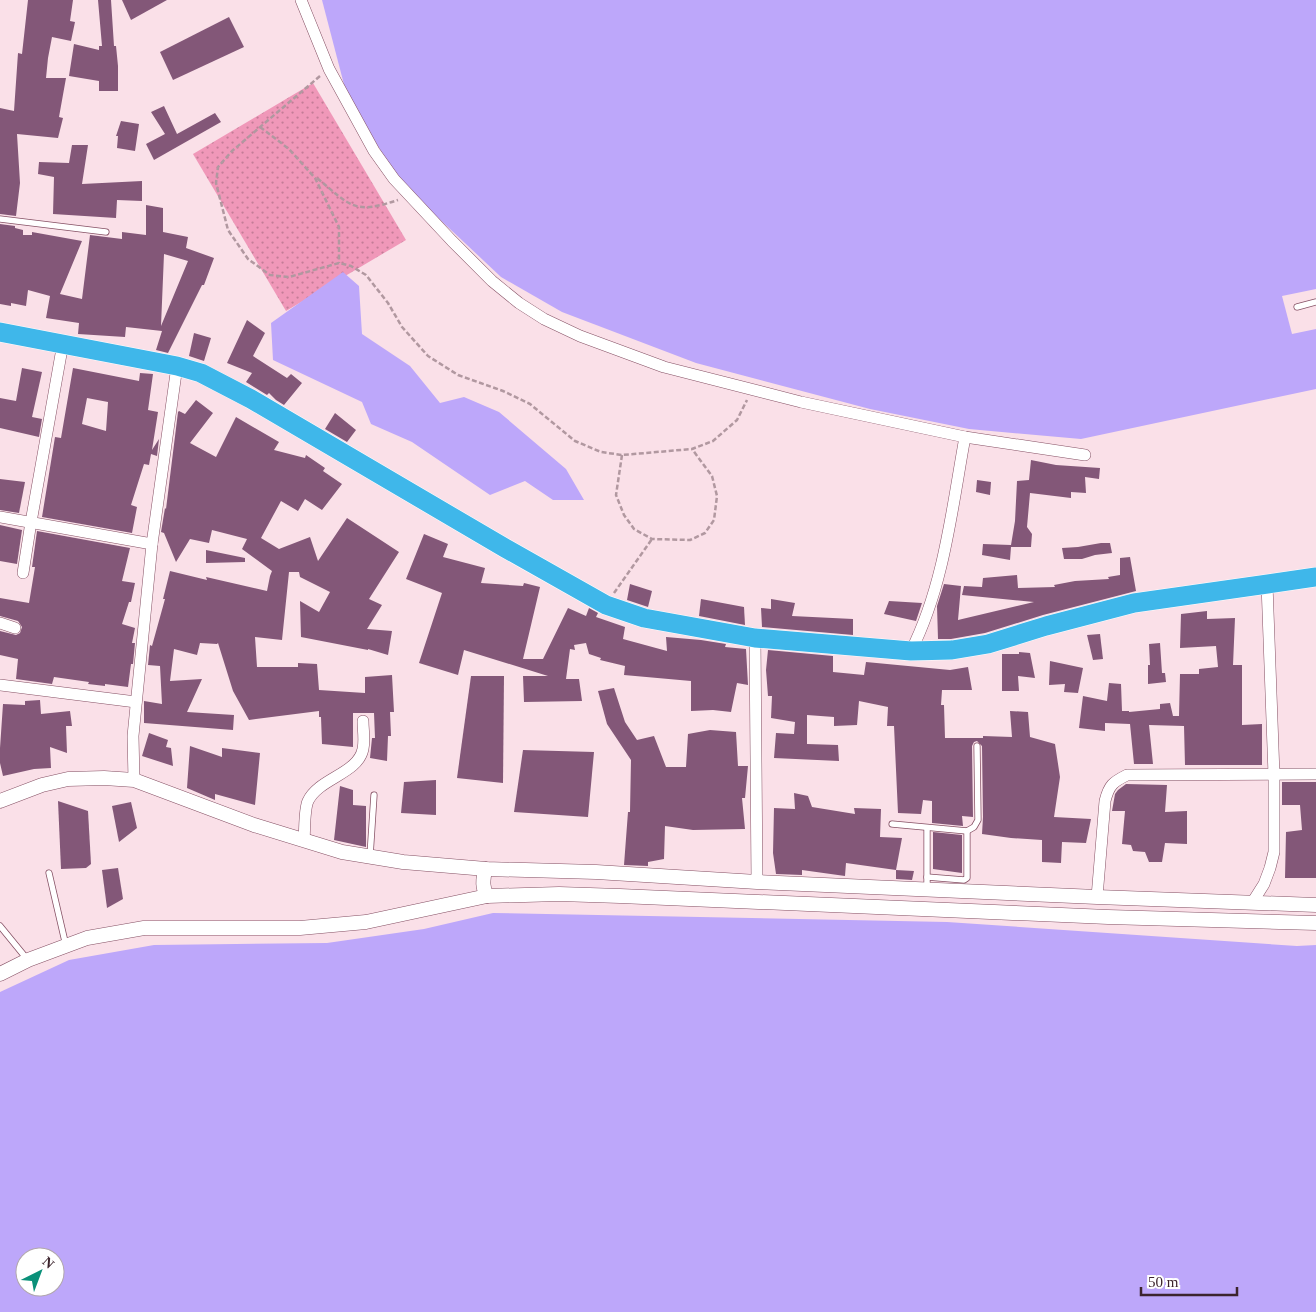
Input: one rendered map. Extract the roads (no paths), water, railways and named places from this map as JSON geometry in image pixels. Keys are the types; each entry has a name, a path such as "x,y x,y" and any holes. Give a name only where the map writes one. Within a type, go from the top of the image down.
{"highway":[{"path":"0,332 177,366 201,373 252,399 505,548 606,605 644,618 755,638 911,651 952,650 988,644 1046,626 1134,603 1316,577"}],"street":[{"path":"301,0 328,68 374,151 394,179 492,281 544,320 580,336 664,367 752,390 966,437 1085,456"},
{"path":"24,573 30,522 63,343"},
{"path":"134,780 133,736 152,544 177,366"},
{"path":"911,651 920,633 938,582 966,437"},
{"path":"0,517 152,544"},
{"path":"1252,903 1264,884 1274,852 1274,775 1267,584"},
{"path":"0,623 15,628"},
{"path":"755,638 757,882"},
{"path":"0,685 136,702"},
{"path":"304,840 308,802 316,791 341,772 353,766 358,760 363,749 363,721"},
{"path":"1097,897 1105,801 1108,790 1114,781 1128,775 1316,774"},
{"path":"0,801 42,785 68,779 104,778 134,780 254,825 342,852 404,862 486,869 596,872 757,882 960,885 1097,897 1316,905"},
{"path":"486,869 483,882 487,896"},
{"path":"920,908 924,885"},
{"path":"0,974 28,960 86,938 144,928 300,928 366,922 487,896 559,894 1117,917 1316,923"}],"lane":[{"path":"0,219 106,232"},
{"path":"1297,307 1316,302"},
{"path":"892,824 967,831 974,827 978,820 978,746"},
{"path":"370,856 374,795"},
{"path":"924,885 927,828"},
{"path":"960,885 967,878 968,874 967,831"},
{"path":"49,872 66,946"},
{"path":"0,926 28,960"}]}
